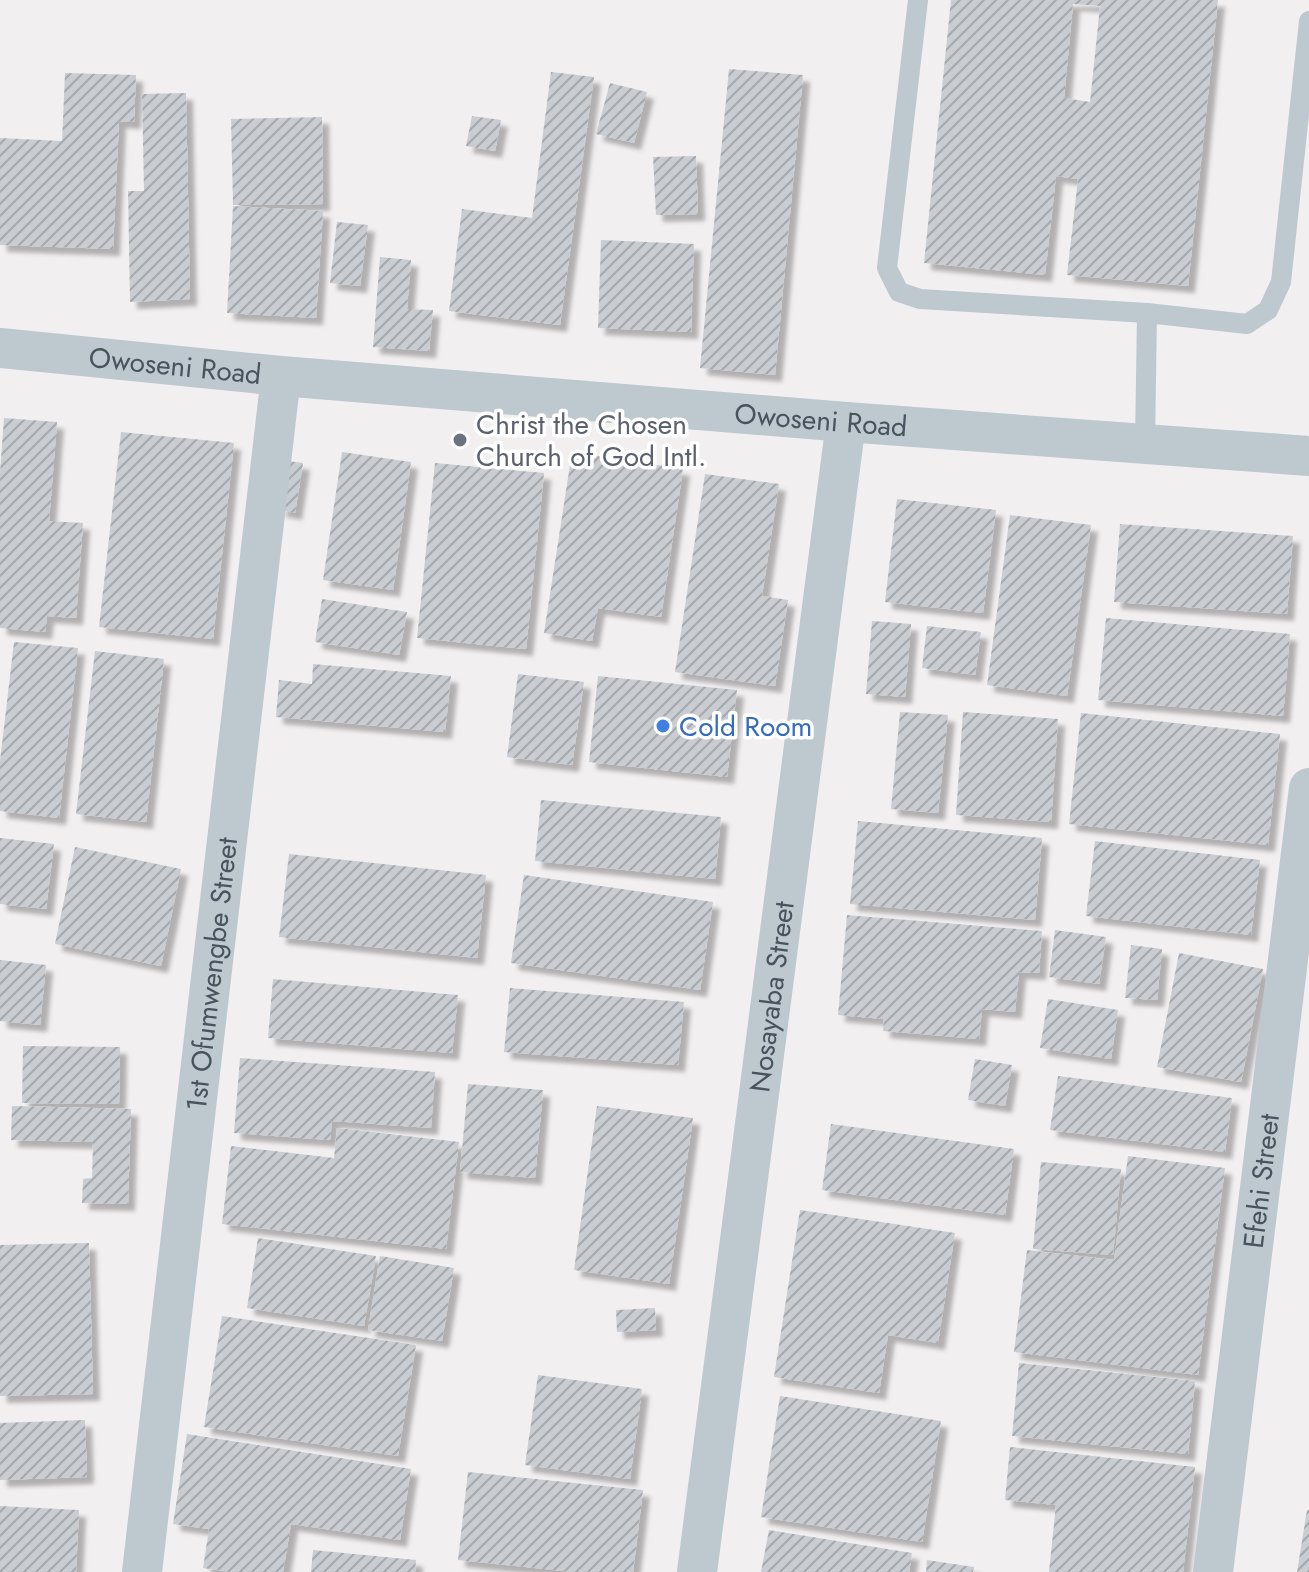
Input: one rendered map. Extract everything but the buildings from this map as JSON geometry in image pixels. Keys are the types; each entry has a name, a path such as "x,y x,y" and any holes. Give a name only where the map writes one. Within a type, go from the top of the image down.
{"street":[{"name":"Owoseni Road","path":"0,348 281,376 1309,456"},
{"name":"1st Ofumwengbe Street","path":"142,1572 281,376"},
{"name":"Nosayaba Street","path":"697,1572 846,422"},
{"name":"Efehi Street","path":"1213,1572 1309,788"}],"lane":[{"path":"918,0 887,268 899,292 920,299 1147,313 1247,324 1268,310 1281,282 1309,21"},
{"path":"1145,444 1147,313"}],"place":[{"name":"Christ the Chosen Church of God Intl.","path":"460,440"},
{"name":"Cold Room","path":"663,726"}]}
